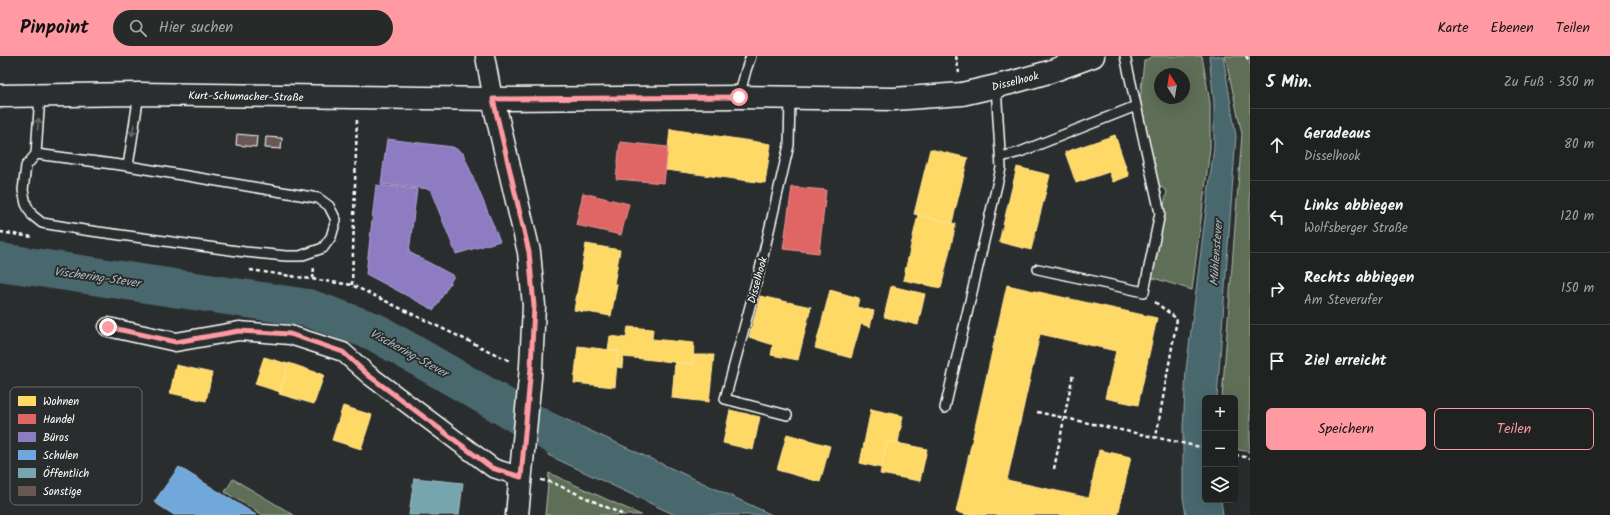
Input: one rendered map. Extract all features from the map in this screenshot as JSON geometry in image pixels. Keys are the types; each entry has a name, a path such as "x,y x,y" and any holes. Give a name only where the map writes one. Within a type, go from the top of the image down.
{"main road":[{"name":"Disselhook","path":"493,99 739,97 894,99 962,94 1049,72 1093,56"},
{"name":"Kurt-Schumacher-Straße","path":"0,96 139,94 493,99"},
{"path":"493,99 529,252 534,306 530,377 517,515"}],"street":[{"path":"485,56 493,99"},
{"path":"108,327 176,342 239,331 290,334 343,352 368,375 492,468 522,467"}],"lane":[{"path":"739,97 751,56"},
{"path":"1038,269 1144,292 1160,213 1125,56"},
{"path":"945,408 1001,168 996,86"},
{"path":"128,166 139,94"},
{"path":"36,154 128,166 318,198 329,206 336,220 332,237 323,248 312,253 300,256 286,256 47,225 42,223 32,215 26,204 23,190 26,166 36,154 40,95"},
{"name":"Disselhook","path":"787,415 726,398 761,265 789,145 790,98"},
{"path":"1000,157 1020,152 1136,106"}],"path":[{"path":"1246,56 1250,62"},
{"path":"358,97 352,285 511,362 530,377"},
{"path":"1144,292 1177,319 1156,437"},
{"path":"1054,469 1073,374"},
{"path":"1037,412 1202,447"},
{"path":"1238,456 1250,458"},
{"path":"522,467 550,482 624,515"}],"green space":[{"path":"1153,56 1202,56 1210,103 1210,148 1192,290 1150,277 1167,191 1157,184 1139,109 1144,61"},
{"path":"1225,56 1250,56 1250,452 1238,450 1238,395 1222,395 1242,134"},
{"path":"549,473 641,515 545,515"},
{"path":"233,479 294,515 263,515 225,492"}],"water":[{"name":"Mühlenstever","path":"1209,56 1223,56 1236,136 1217,395 1202,395 1202,503 1221,503 1223,515 1186,515 1183,497 1183,430 1186,370 1214,147 1214,103"},
{"path":"552,413 772,515 675,515 548,455"}],"building: Wohnen":[{"path":"670,129 771,144 765,183 666,170"},
{"path":"1115,135 1129,176 1113,182 1109,172 1076,183 1065,152"},
{"path":"930,149 968,158 952,223 914,214"},
{"path":"1017,167 1050,175 1031,250 999,242"},
{"path":"918,215 956,224 941,288 903,280"},
{"path":"586,244 620,250 614,284 617,284 611,316 574,310"},
{"path":"1007,285 1157,318 1138,405 1105,398 1116,351 1040,334 1007,480 1089,498 1099,450 1131,457 1118,515 968,515 956,512"},
{"path":"891,286 925,294 918,325 884,317"},
{"path":"830,290 859,298 857,307 874,311 870,327 861,324 851,358 815,348"},
{"path":"760,296 811,307 798,360 771,355 773,345 749,337"},
{"path":"628,327 653,329 652,339 694,343 693,364 623,357 622,368 617,367 618,351 608,350 610,336 626,338"},
{"path":"578,346 618,351 615,387 574,383"},
{"path":"694,355 714,355 709,402 672,398 675,362 693,364"},
{"path":"264,357 288,364 280,392 255,384"},
{"path":"289,363 324,375 314,404 279,394"},
{"path":"176,365 212,373 206,401 170,393"},
{"path":"343,406 372,415 361,449 332,440"},
{"path":"871,409 903,416 898,443 887,441 881,468 860,463"},
{"path":"730,410 760,417 753,450 723,443"},
{"path":"787,434 830,446 820,482 777,470"},
{"path":"887,441 927,449 920,481 880,474"}],"building: Handel":[{"path":"620,142 668,147 664,183 616,179"},
{"path":"792,187 826,190 819,253 783,249"},
{"path":"583,193 629,204 621,235 576,225"}],"building: Büros":[{"path":"387,139 453,147 463,153 500,241 456,254 430,189 381,184"},
{"path":"376,185 417,189 409,252 454,276 434,310 366,274"}],"building: Schulen":[{"path":"179,467 256,515 174,515 154,502"}],"building: Öffentlich":[{"path":"414,478 463,483 459,515 409,515"}],"building: Sonstige":[{"path":"237,134 257,136 256,147 236,145"},
{"path":"266,137 282,138 281,149 265,148"}],"waterway":[{"name":"Vischering-Stever","path":"0,262 308,308 375,332 550,433 597,456"}],"route":[{"path":"108,327 176,342 239,331 290,334 343,352 368,375 492,468 521,477 531,367 534,306 529,252 493,99 739,97"}]}
